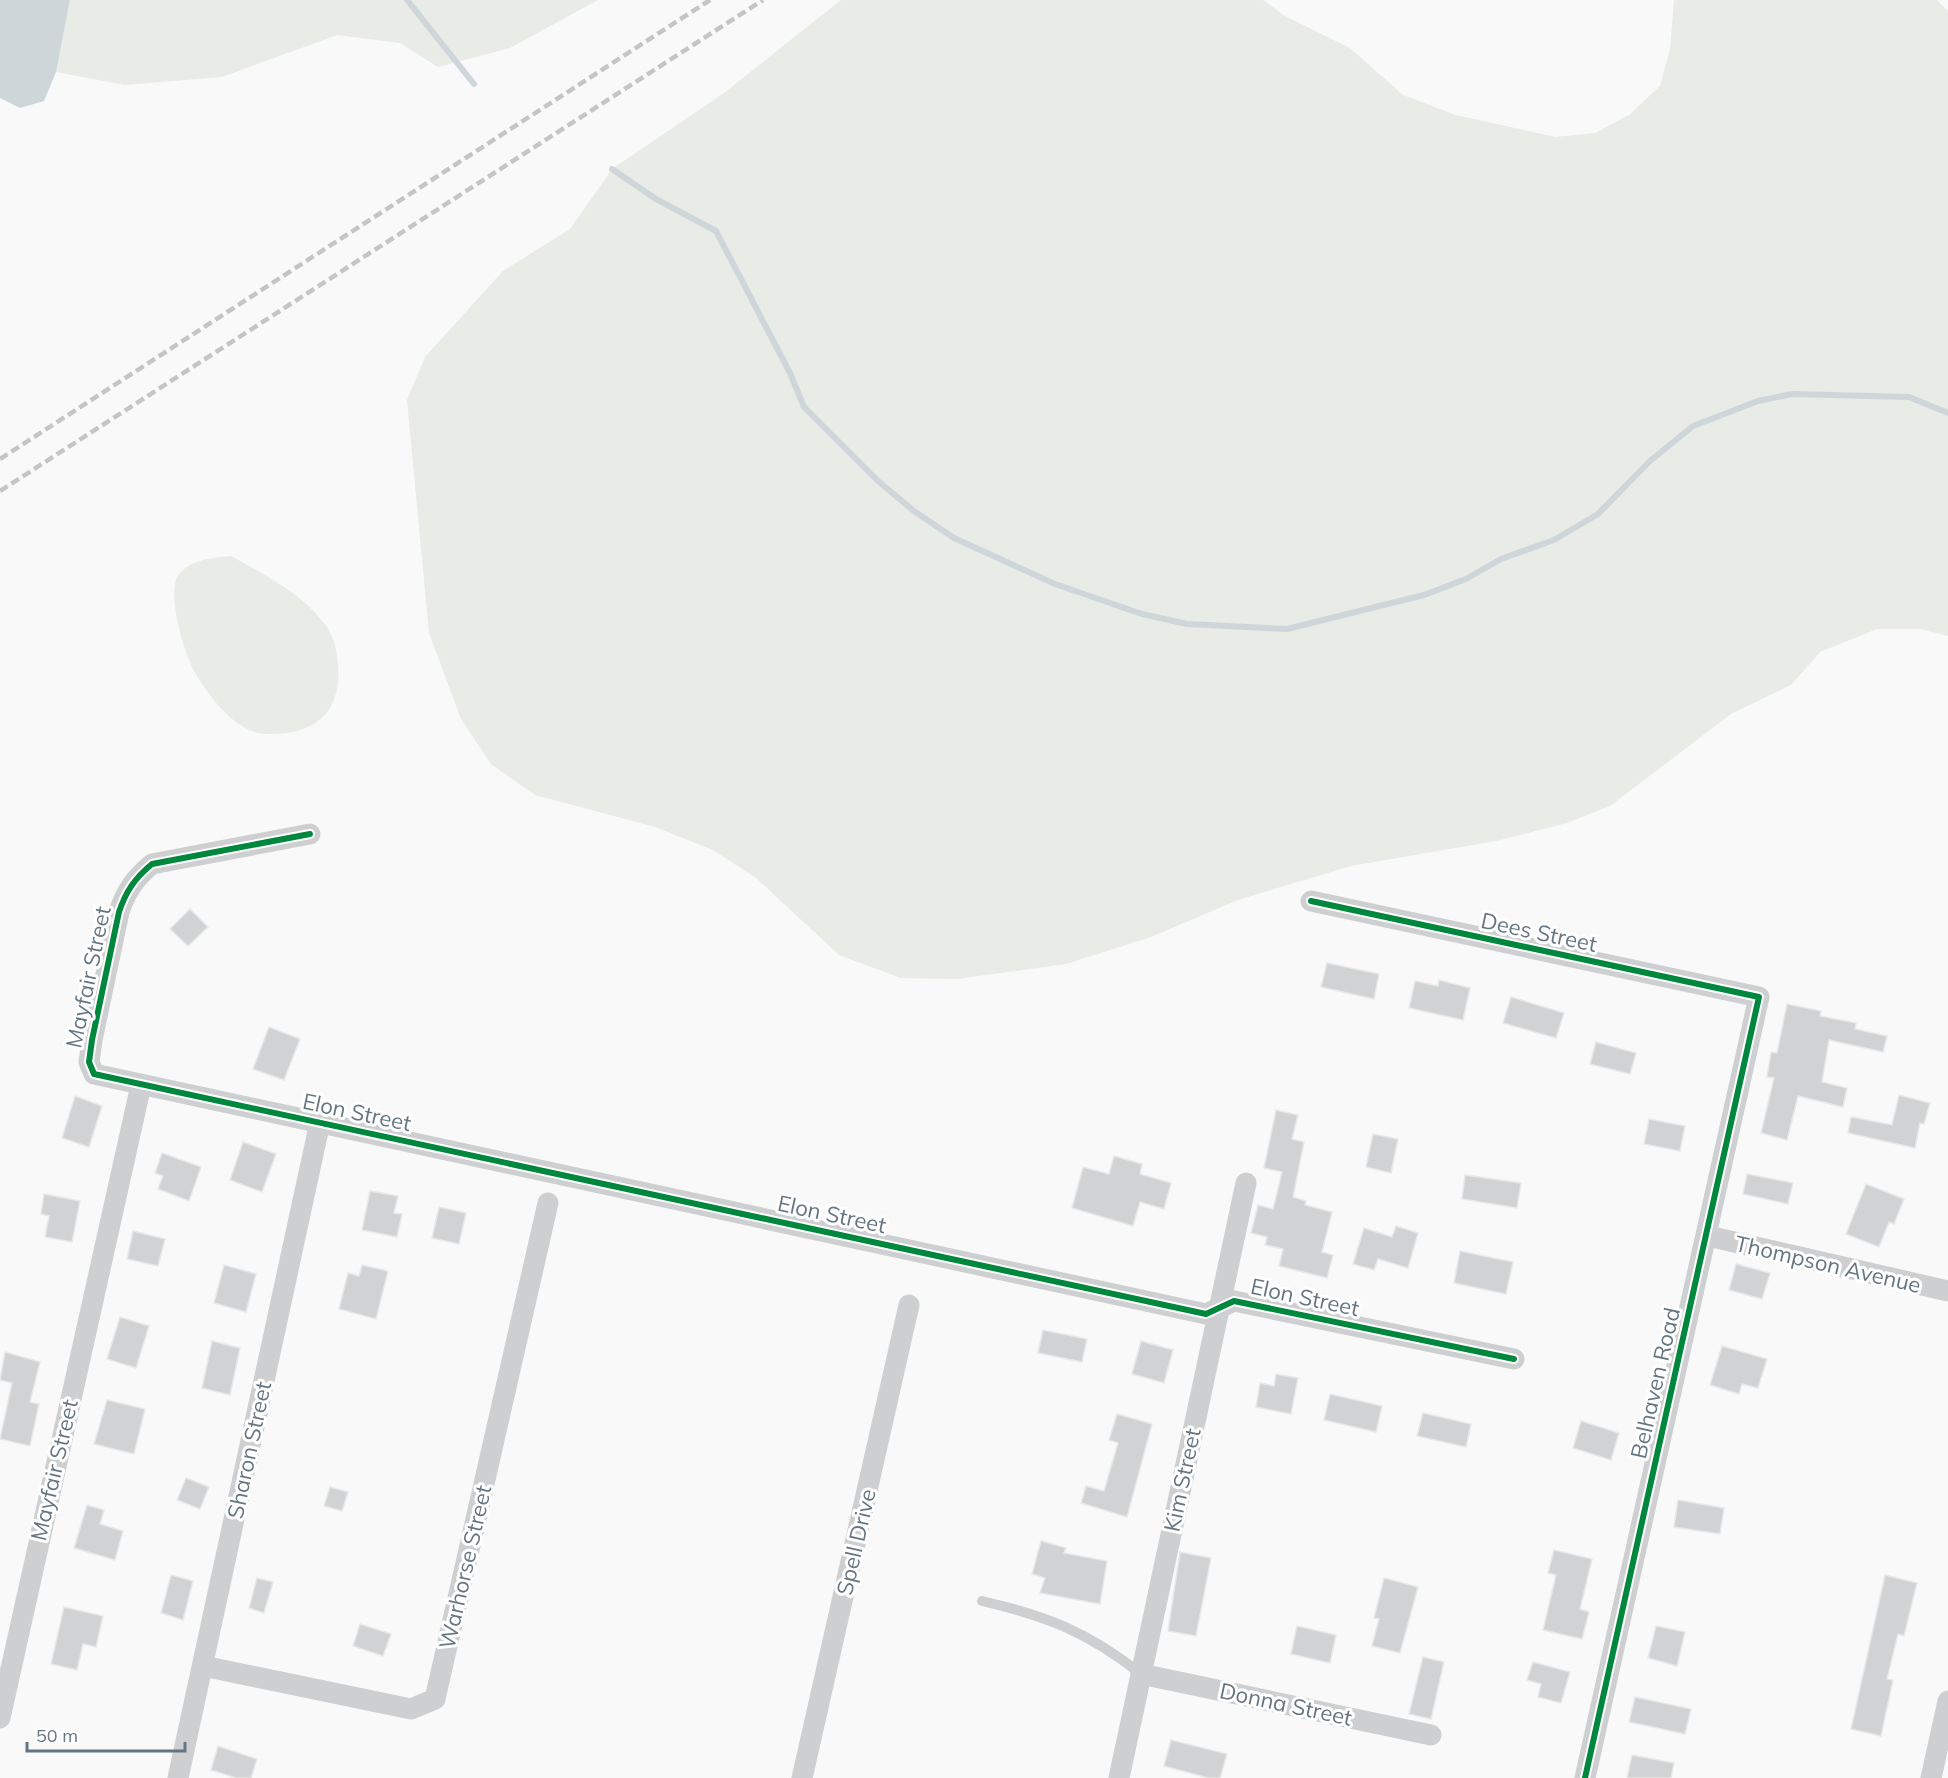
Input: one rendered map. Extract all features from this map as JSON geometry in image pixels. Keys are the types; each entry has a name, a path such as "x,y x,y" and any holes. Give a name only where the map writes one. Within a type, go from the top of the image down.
{"street":[{"name":"Mayfair Street","path":"0,1718 141,1085 94,1074 89,1062 118,912 137,876 152,864 310,834"},
{"name":"Dees Street","path":"1311,901 1759,997"},
{"name":"Belhaven Road","path":"1585,1778 1708,1236 1759,997"},
{"name":"Elon Street","path":"141,1085 1206,1314 1234,1301 1514,1359"},
{"name":"Sharon Street","path":"178,1778 320,1122"},
{"name":"Kim Street","path":"1119,1778 1246,1183"},
{"name":"Warhorse Street","path":"203,1666 411,1709 435,1699 548,1203"},
{"name":"Thompson Avenue","path":"1708,1236 1948,1292"},
{"name":"Spell Drive","path":"802,1778 909,1305"},
{"name":"Donna Street","path":"1141,1674 1431,1734"},
{"path":"1931,1778 1948,1701"}],"lane":[{"path":"982,1600 1058,1622 1107,1647 1141,1674"}],"shaded area":[{"path":"0,0 70,0 56,72 44,101 20,108 0,98"},
{"path":"70,0 598,0 510,48 438,67 400,43 337,35 222,77 125,85 56,72"},
{"path":"841,0 1263,0 1285,16 1350,48 1403,95 1456,115 1555,137 1595,133 1629,115 1660,86 1670,49 1674,0 1937,0 1948,11 1948,636 1921,629 1877,629 1820,652 1791,685 1731,714 1610,806 1567,823 1496,841 1351,866 1238,900 1151,937 1066,964 957,979 901,978 839,955 756,878 713,850 655,827 535,795 491,764 461,719 429,633 407,400 425,357 503,271 570,229 612,169 724,93"},
{"path":"231,556 292,593 314,611 332,637 338,664 335,696 330,708 312,725 284,733 267,734 246,728 218,705 192,667 182,640 175,608 176,581 180,573 191,565 204,560"}],"building":[{"path":"190,909 208,927 188,946 170,929"},
{"path":"1327,963 1379,974 1374,999 1321,987"},
{"path":"1439,980 1470,988 1463,1020 1409,1008 1415,981 1438,986"},
{"path":"1511,997 1564,1013 1556,1038 1503,1023"},
{"path":"1787,1004 1821,1011 1820,1016 1856,1023 1855,1029 1887,1036 1883,1052 1829,1040 1822,1082 1847,1088 1843,1107 1798,1096 1787,1140 1761,1133 1774,1078 1767,1077 1771,1052 1777,1053"},
{"path":"269,1027 300,1039 284,1080 253,1069"},
{"path":"1596,1042 1636,1053 1630,1074 1590,1064"},
{"path":"1899,1095 1930,1103 1924,1124 1920,1123 1915,1148 1848,1133 1851,1117 1892,1125"},
{"path":"75,1096 102,1106 89,1147 62,1138"},
{"path":"1276,1110 1298,1115 1292,1139 1304,1142 1293,1197 1306,1201 1305,1205 1332,1212 1322,1252 1333,1255 1327,1278 1279,1266 1283,1249 1265,1245 1267,1237 1251,1233 1258,1205 1273,1209 1282,1172 1264,1168"},
{"path":"1649,1119 1685,1126 1680,1151 1644,1144"},
{"path":"1373,1134 1398,1139 1391,1173 1366,1167"},
{"path":"243,1142 276,1154 262,1192 230,1180"},
{"path":"162,1153 201,1167 189,1201 158,1189 163,1176 155,1173"},
{"path":"1114,1156 1142,1164 1140,1174 1171,1183 1164,1209 1140,1202 1133,1226 1072,1208 1083,1167 1109,1174"},
{"path":"1747,1174 1793,1183 1788,1204 1743,1194"},
{"path":"1465,1175 1521,1183 1517,1208 1462,1199"},
{"path":"1866,1184 1904,1199 1894,1224 1889,1222 1879,1247 1846,1234"},
{"path":"370,1191 398,1196 394,1213 402,1214 397,1237 362,1230"},
{"path":"44,1194 80,1201 72,1242 45,1237 49,1216 41,1214"},
{"path":"439,1207 466,1213 459,1244 432,1238"},
{"path":"1396,1226 1418,1233 1408,1268 1378,1259 1374,1270 1353,1264 1364,1228 1392,1237"},
{"path":"133,1231 165,1239 158,1266 127,1259"},
{"path":"1460,1251 1513,1262 1506,1294 1454,1283"},
{"path":"1736,1264 1770,1273 1762,1299 1729,1290"},
{"path":"224,1265 256,1274 246,1312 214,1303"},
{"path":"362,1265 388,1271 376,1319 339,1309 348,1273 359,1276"},
{"path":"120,1317 149,1326 136,1368 107,1359"},
{"path":"1043,1330 1087,1339 1082,1362 1038,1353"},
{"path":"212,1341 240,1348 230,1395 202,1388"},
{"path":"1141,1341 1173,1350 1164,1383 1132,1374"},
{"path":"1722,1346 1767,1359 1758,1388 1742,1384 1739,1394 1710,1385"},
{"path":"5,1352 40,1362 30,1402 39,1404 30,1446 0,1439 12,1383 0,1380"},
{"path":"1276,1374 1298,1378 1291,1414 1256,1407 1260,1383 1274,1386"},
{"path":"1330,1394 1382,1406 1376,1432 1324,1420"},
{"path":"107,1400 145,1409 134,1454 94,1444"},
{"path":"1423,1413 1471,1424 1466,1447 1417,1436"},
{"path":"1117,1414 1152,1424 1127,1517 1081,1503 1086,1486 1104,1491 1118,1443 1109,1440"},
{"path":"1581,1421 1619,1433 1611,1460 1573,1448"},
{"path":"186,1478 209,1487 200,1509 177,1500"},
{"path":"330,1487 348,1492 342,1511 324,1506"},
{"path":"1678,1500 1724,1508 1720,1534 1674,1527"},
{"path":"87,1505 104,1510 100,1524 123,1531 115,1560 74,1548"},
{"path":"1041,1541 1066,1548 1064,1553 1107,1561 1100,1604 1040,1593 1045,1578 1032,1574"},
{"path":"1554,1550 1592,1559 1580,1609 1589,1612 1582,1639 1543,1630 1556,1575 1548,1573"},
{"path":"1180,1552 1211,1558 1196,1636 1168,1631"},
{"path":"171,1575 193,1581 183,1620 161,1613"},
{"path":"1885,1575 1917,1583 1904,1636 1898,1634 1887,1679 1893,1680 1881,1736 1851,1729"},
{"path":"257,1578 273,1582 264,1613 249,1608"},
{"path":"1384,1578 1418,1587 1400,1653 1372,1646 1379,1619 1374,1618"},
{"path":"64,1607 103,1616 96,1647 83,1644 77,1670 51,1664"},
{"path":"360,1624 391,1634 383,1656 353,1646"},
{"path":"1297,1626 1336,1635 1330,1663 1291,1654"},
{"path":"1656,1626 1685,1632 1677,1666 1648,1658"},
{"path":"1423,1657 1444,1662 1431,1719 1409,1714"},
{"path":"1533,1662 1570,1672 1561,1703 1538,1697 1541,1684 1527,1680"},
{"path":"1635,1697 1691,1709 1685,1734 1629,1722"},
{"path":"1171,1740 1227,1754 1220,1778 1208,1778 1164,1766"},
{"path":"218,1746 257,1759 251,1778 236,1778 211,1770"},
{"path":"1632,1755 1674,1763 1671,1778 1627,1778"}],"waterway":[{"path":"407,0 474,84"},
{"path":"612,169 656,199 716,231 790,373 804,407 878,481 914,511 954,538 1055,584 1142,614 1187,624 1287,629 1424,595 1466,579 1501,559 1554,540 1598,514 1650,461 1693,426 1758,401 1792,394 1909,397 1948,413"}],"railway":[{"path":"0,459 710,0"},
{"path":"0,491 763,0"}],"cycle path":[{"path":"310,834 152,864 141,874 128,891 119,912 92,1040 89,1062 94,1074 1206,1314 1234,1301 1514,1359"},
{"path":"1311,901 1759,997 1585,1778"}]}
